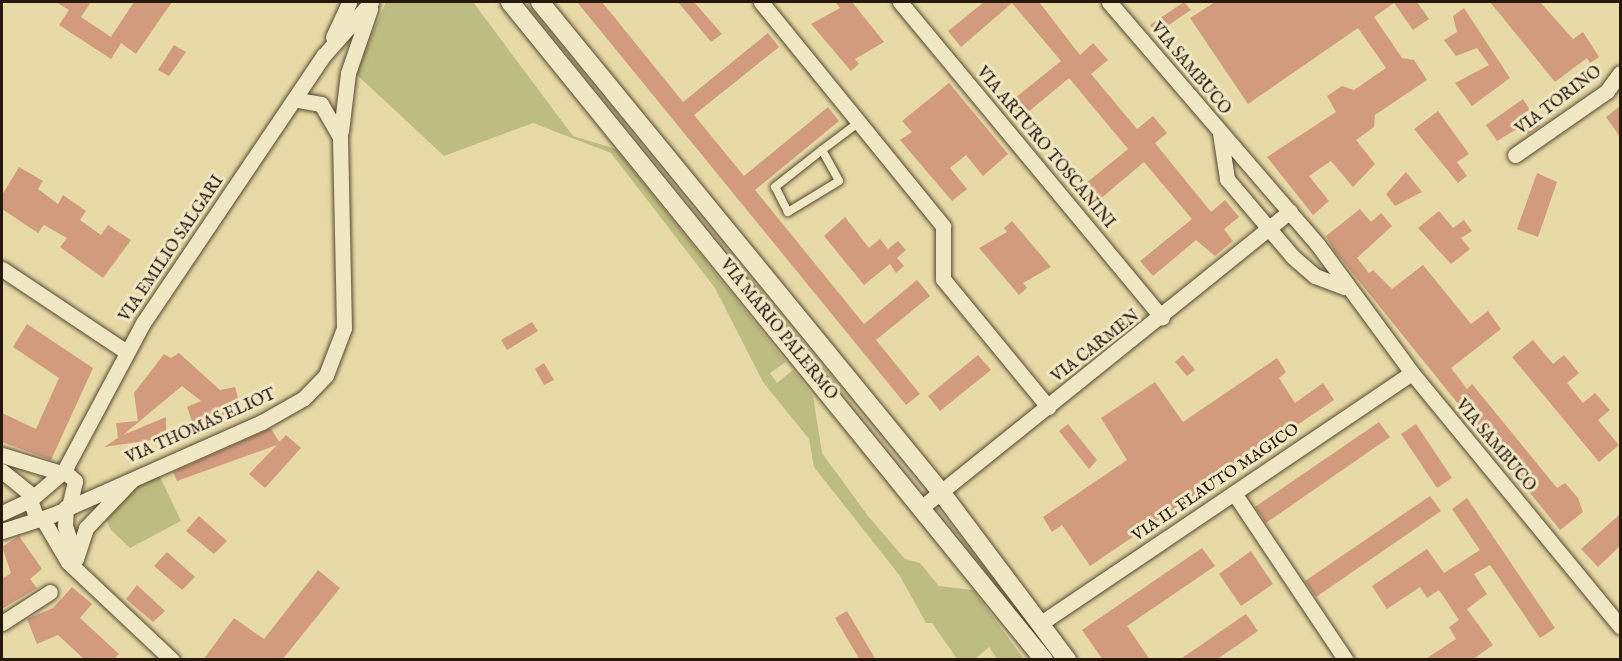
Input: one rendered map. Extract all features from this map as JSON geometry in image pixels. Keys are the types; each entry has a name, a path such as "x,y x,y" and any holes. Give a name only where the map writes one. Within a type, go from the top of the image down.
{"street":[{"name":"VIA EMILIO SALGARI","path":"324,55 349,2"},
{"name":"VIA EMILIO SALGARI","path":"2,513 31,498 61,471 125,351 324,55 372,2"},
{"name":"VIA THOMAS ELIOT","path":"2,531 68,505 287,408 316,387 334,362 345,311 340,137 348,73 372,2"},
{"name":"VIA MARIO PALERMO","path":"510,2 1044,660"},
{"name":"VIA MARIO PALERMO","path":"540,2 941,492 1067,660"},
{"path":"761,2 943,226 940,271 947,285 1048,407"},
{"name":"VIA ARTURO TOSCANINI","path":"900,2 1162,318"},
{"name":"VIA SAMBUCO","path":"1109,2 1220,133 1290,211 1344,288 1412,374 1620,627"},
{"name":"VIA TORINO","path":"1515,155 1607,91 1620,73"},
{"name":"VIA THOMAS ELIOT","path":"294,99 321,104 340,137"},
{"name":"VIA SAMBUCO","path":"1220,133 1227,179 1269,228 1315,276 1344,288"},
{"name":"VIA CARMEN","path":"922,507 1162,318 1290,211"},
{"path":"2,269 125,351"},
{"name":"VIA IL FLAUTO MAGICO","path":"1041,623 1412,374"},
{"path":"2,455 61,471 76,487 90,494"},
{"path":"2,471 31,498 51,542 83,578 172,660"},
{"path":"76,559 86,528 138,474"},
{"path":"76,487 68,505 65,526 83,578"},
{"path":"1234,493 1346,660"},
{"path":"2,623 50,592"}],"lane":[{"path":"822,150 840,179 788,212 774,188 822,150 858,123"}],"shaded area":[{"path":"386,2 473,2 573,136 616,149 786,362 770,373 777,383 793,370 813,396 822,453 868,516 905,559 920,563 939,586 973,590 1024,659 997,659 989,647 975,659 957,659 932,623 926,623 900,576 814,467 809,439 763,382 715,288 611,153 533,123 444,156 355,73"},
{"path":"158,473 181,521 130,548 111,530 103,513 123,485"}],"building":[{"path":"56,2 91,2 81,17 111,37 134,2 172,2 136,54 121,43 111,59 59,25 69,10"},
{"path":"577,2 602,2 683,102 768,33 779,47 694,115 744,176 828,107 839,121 755,190 864,324 917,280 930,296 876,340 920,394 906,405"},
{"path":"678,2 694,2 722,34 711,42"},
{"path":"835,2 852,2 884,42 855,59 859,64 851,71 811,24 840,8"},
{"path":"984,2 1039,2 1080,55 1093,43 1108,60 1091,74 1137,129 1153,116 1167,133 1155,143 1211,212 1225,200 1239,217 1224,229 1233,241 1215,256 1196,240 1153,276 1140,261 1192,219 1144,162 1093,205 1079,189 1128,149 1069,78 1021,118 1009,103 1061,61 1012,3 961,47 948,31"},
{"path":"1184,2 1191,10 1157,33 1150,25"},
{"path":"1215,2 1417,2 1429,19 1413,30 1394,3 1374,17 1402,58 1414,60 1427,80 1375,115 1374,127 1356,140 1375,164 1353,187 1331,161 1309,176 1329,201 1313,215 1267,157 1336,112 1327,96 1342,86 1354,90 1386,68 1358,28 1248,104 1190,18"},
{"path":"1490,2 1540,2 1573,39 1583,32 1599,57 1590,63 1587,58 1555,82"},
{"path":"1464,8 1510,78 1472,106 1455,83 1489,65 1477,48 1456,56 1444,40 1457,32 1453,16"},
{"path":"174,45 186,52 169,76 158,70"},
{"path":"949,83 1008,154 983,176 966,155 950,168 967,189 952,201 900,140 912,132 902,121"},
{"path":"1523,99 1540,126 1526,135 1520,127 1497,141 1486,125"},
{"path":"1620,106 1620,137 1606,117"},
{"path":"1438,111 1469,154 1457,162 1467,176 1458,183 1414,129"},
{"path":"19,167 43,181 38,189 58,204 63,195 86,211 80,220 101,235 108,225 131,240 103,278 60,247 67,238 44,225 38,233 2,209 2,195"},
{"path":"1406,172 1422,192 1395,206 1386,194"},
{"path":"1537,173 1557,182 1538,237 1517,229"},
{"path":"1360,209 1371,222 1381,213 1392,226 1357,258 1369,273 1373,270 1392,289 1423,265 1471,324 1488,311 1501,329 1451,368 1467,389 1472,384 1557,488 1565,483 1578,498 1583,512 1560,530 1334,250 1326,236"},
{"path":"1439,211 1453,228 1464,220 1472,231 1461,238 1470,249 1451,264 1418,228"},
{"path":"845,217 869,248 880,239 888,249 898,241 906,250 897,258 904,266 896,273 890,264 864,285 824,236"},
{"path":"1012,221 1051,267 1023,283 1027,288 1019,295 979,248 1007,232 1004,228"},
{"path":"532,322 538,331 507,350 501,340"},
{"path":"27,324 93,368 51,460 2,442 2,413 36,429 59,378 13,347"},
{"path":"1533,340 1553,364 1564,355 1579,373 1567,383 1583,403 1595,393 1610,410 1598,420 1619,445 1599,462 1512,357"},
{"path":"179,353 220,390 235,387 241,408 194,427 187,407 201,401 182,386 123,435 166,417 166,438 104,447 118,438 116,423 138,421 134,393 164,354 171,358"},
{"path":"978,355 991,370 940,411 928,396"},
{"path":"1183,355 1195,370 1187,376 1175,362"},
{"path":"1277,358 1286,372 1279,378 1295,403 1323,383 1334,400 1090,566 1062,525 1052,532 1043,517 1127,460 1101,418 1155,382 1183,422"},
{"path":"544,363 554,380 544,385 535,369"},
{"path":"1379,422 1390,437 1266,523 1255,507"},
{"path":"1068,424 1097,460 1089,469 1059,431"},
{"path":"1416,424 1452,478 1437,488 1401,434"},
{"path":"271,428 279,442 286,435 301,448 265,488 249,474 277,445 177,481 173,472"},
{"path":"1430,496 1441,511 1316,597 1305,581"},
{"path":"1467,498 1555,628 1540,638 1490,565 1474,574 1487,594 1467,609 1493,645 1472,660 1424,660 1456,639 1449,627 1459,620 1439,590 1427,598 1420,587 1387,609 1372,586 1427,549 1444,573 1480,550 1452,509"},
{"path":"1620,514 1620,546 1598,567 1581,549"},
{"path":"199,516 227,541 214,554 186,531"},
{"path":"19,536 42,569 30,579 37,588 2,609 2,579 11,573 2,547"},
{"path":"1202,548 1215,566 1127,626 1150,660 1103,660 1082,630"},
{"path":"1251,551 1273,584 1241,606 1219,574"},
{"path":"167,552 195,577 182,590 154,566"},
{"path":"318,570 340,588 282,660 203,660 234,618 264,639"},
{"path":"137,585 165,611 153,622 126,599"},
{"path":"72,587 92,604 80,618 119,654 113,660 85,660 58,635 37,644 27,619 53,608"},
{"path":"847,611 876,660 860,660 835,618"},
{"path":"1246,614 1258,631 1216,660 1179,660"}]}
